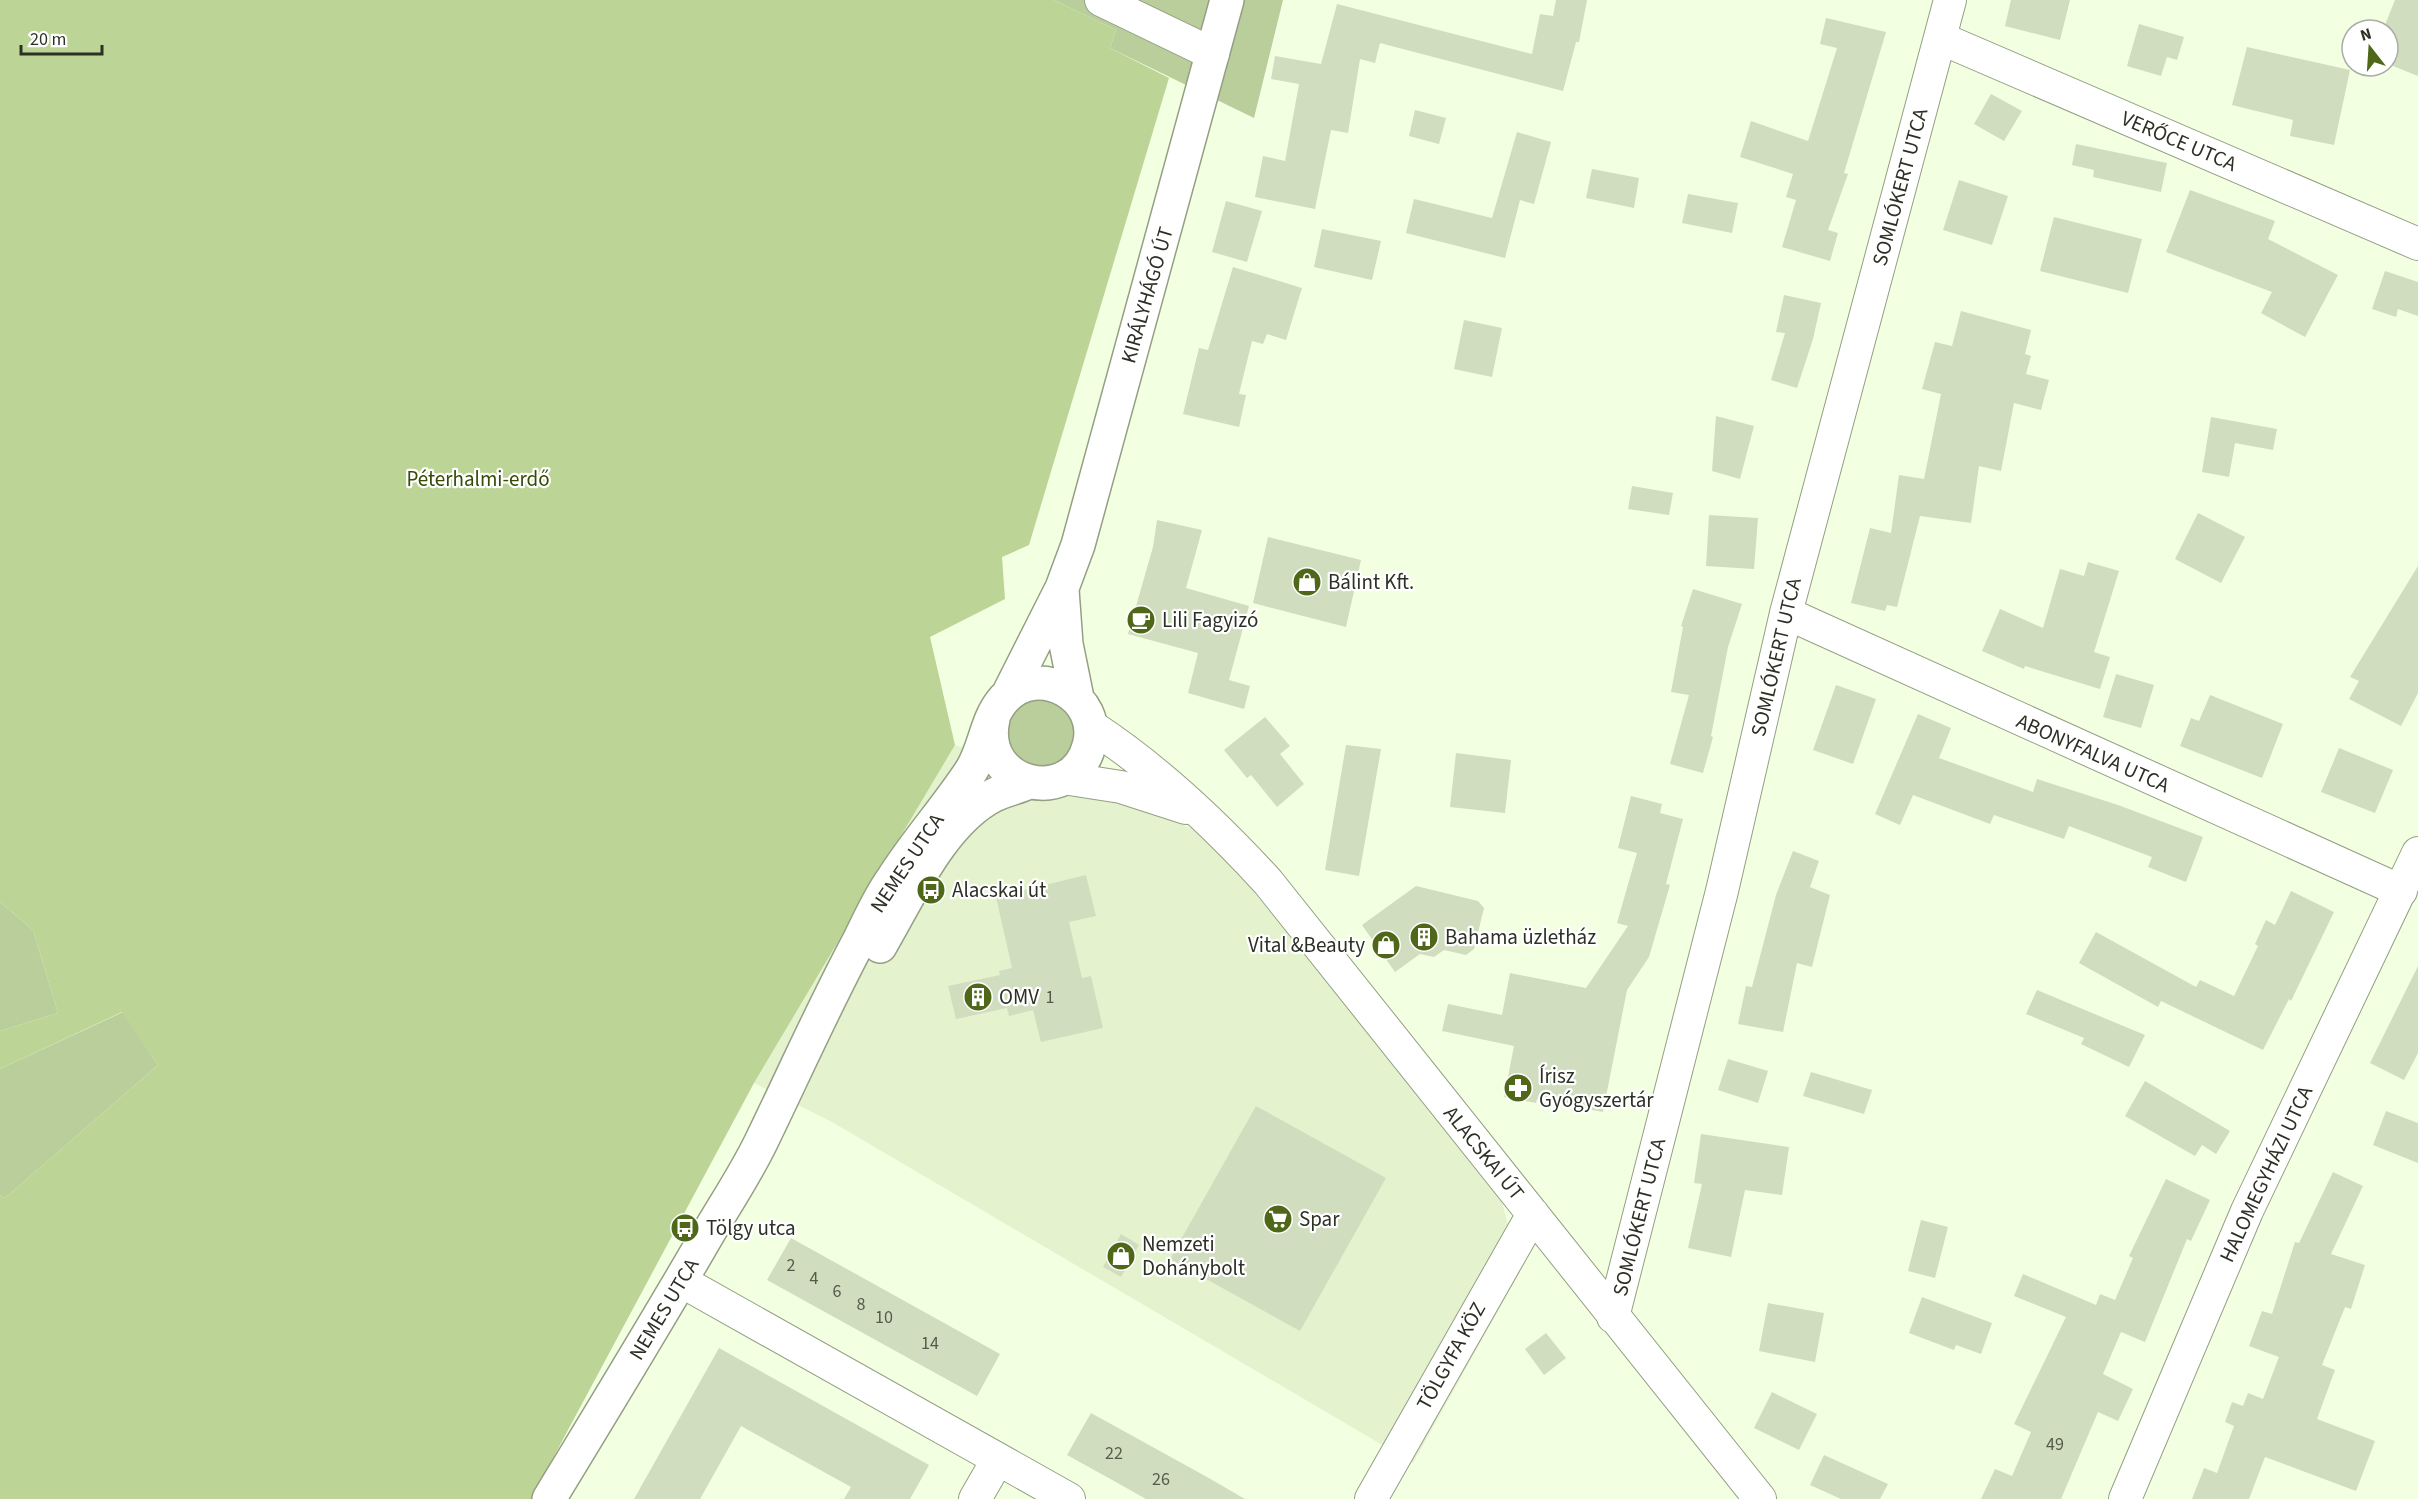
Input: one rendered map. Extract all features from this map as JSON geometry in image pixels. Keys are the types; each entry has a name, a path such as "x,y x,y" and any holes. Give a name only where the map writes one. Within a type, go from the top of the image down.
{"street":[{"path":"1101,0 1213,54"},
{"name":"KIRÁLYHÁGÓ ÚT","path":"1000,707 1062,588 1078,545 1227,0"},
{"name":"SOMLÓKERT UTCA","path":"1613,1317 1722,891 1786,613 1950,0"},
{"name":"VERŐCE UTCA","path":"1940,38 2418,244"},
{"name":"KIRÁLYHÁGÓ ÚT","path":"1062,588 1066,644 1084,712"},
{"name":"ABONYFALVA UTCA","path":"1786,613 2401,891"},
{"path":"1029,782 1013,775 995,754 991,737 1000,707 1024,686 1043,683 1062,687 1084,712 1090,744 1083,761 1063,778"},
{"name":"NEMES UTCA","path":"549,1499 760,1145 820,1014 891,881 973,768 1000,707"},
{"name":"ALACSKAI ÚT","path":"1084,712 1117,744 1201,813 1268,882 1760,1499"},
{"name":"NEMES UTCA","path":"788,1083 831,1030 941,843 956,826 986,801 1029,782 1045,783 1063,778"},
{"name":"ALACSKAI ÚT","path":"1063,778 1121,787 1201,813"},
{"name":"HALOMEGYHÁZI UTCA","path":"2126,1499 2247,1211 2418,853"},
{"name":"TÖLGYFA KÖZ","path":"1371,1499 1533,1214"},
{"path":"681,1281 1069,1499"},
{"path":"975,1499 998,1459"}],"shaded area":[{"path":"1054,0 1283,0 1254,118 1110,48 1116,30"},
{"path":"1040,699 1053,702 1064,709 1071,720 1074,733 1071,746 1064,757 1053,764 1040,767 1027,764 1016,757 1009,746 1006,733 1009,720 1016,709 1027,702"},
{"path":"955,745 1113,796 1208,835 1501,1198 1520,1272 1413,1463 832,1122 754,1083"},
{"path":"0,902 33,930 58,1013 0,1031"},
{"path":"123,1012 158,1065 5,1198 0,1195 0,1069"}],"green space":[{"name":"Péterhalmi-erdő","path":"0,0 1054,0 1116,30 1110,48 1169,78 1029,545 1002,557 1005,599 930,637 955,745 754,1083 531,1499 0,1499 0,1195 5,1198 158,1065 122,1012 0,1069 0,1031 58,1013 33,930 0,902"}],"building":[{"path":"1556,0 1587,0 1579,42 1576,42 1563,91 1380,43 1375,63 1360,59 1348,133 1331,130 1315,209 1255,197 1263,156 1285,161 1299,84 1271,79 1275,56 1321,64 1337,4 1532,54 1540,14 1553,16"},
{"path":"2011,0 2070,0 2060,40 2005,26"},
{"path":"2395,0 2418,0 2418,76 2400,69 2400,18 2388,18"},
{"path":"1826,18 1886,32 1844,173 1848,174 1828,230 1838,233 1830,261 1782,247 1796,200 1786,197 1793,174 1740,157 1751,121 1808,141 1837,48 1820,44"},
{"path":"2139,24 2184,37 2177,60 2167,57 2161,76 2127,66"},
{"path":"2247,47 2340,68 2340,78 2348,78 2334,145 2290,136 2293,120 2232,105"},
{"path":"1991,94 2022,111 2004,141 1974,124"},
{"path":"1415,110 1446,118 1439,144 1409,136"},
{"path":"1517,132 1551,142 1534,204 1520,200 1505,258 1406,233 1414,199 1492,218"},
{"path":"2076,144 2167,163 2161,192 2093,177 2094,170 2072,165"},
{"path":"1592,169 1639,178 1634,208 1586,198"},
{"path":"1959,180 2008,196 1992,245 1943,230"},
{"path":"2190,190 2275,221 2268,239 2338,275 2305,337 2261,313 2272,292 2166,252"},
{"path":"1688,194 1738,203 1732,233 1682,223"},
{"path":"1226,201 1262,211 1247,262 1212,252"},
{"path":"2054,217 2142,239 2128,293 2040,271"},
{"path":"1322,229 1381,241 1372,280 1314,267"},
{"path":"1233,267 1302,288 1286,340 1267,334 1263,344 1252,341 1239,394 1246,395 1239,427 1183,414 1199,348 1208,350"},
{"path":"2385,271 2418,282 2418,316 2398,309 2396,317 2372,309"},
{"path":"1784,295 1821,303 1813,339 1797,388 1771,380 1785,333 1776,332"},
{"path":"1961,311 2031,330 2025,354 2031,356 2026,374 2049,380 2041,410 2014,403 2001,471 1979,466 1971,523 1920,516 1897,607 1887,605 1885,611 1851,603 1870,528 1891,533 1899,475 1924,479 1941,394 1922,389 1935,342 1952,346"},
{"path":"1464,320 1502,328 1492,377 1454,369"},
{"path":"1716,416 1754,426 1740,479 1712,471"},
{"path":"2211,417 2277,429 2273,450 2235,443 2229,477 2202,472"},
{"path":"1632,486 1673,493 1669,515 1628,509"},
{"path":"2198,513 2245,537 2221,583 2175,559"},
{"path":"1709,515 1758,518 1754,569 1706,566"},
{"path":"1157,520 1202,530 1186,588 1249,606 1229,680 1250,686 1244,709 1188,693 1198,653 1128,634 1153,547"},
{"name":"Bálint Kft.","path":"1268,537 1361,560 1346,627 1253,603"},
{"path":"2088,562 2119,571 2094,652 2110,657 2100,689 2025,666 2024,669 1982,651 2000,609 2043,628 2060,569 2084,576"},
{"path":"2418,566 2418,693 2401,726 2349,699 2359,681 2350,677"},
{"path":"1693,589 1742,604 1728,647 1711,736 1713,737 1703,773 1670,764 1689,695 1671,692 1683,627 1681,626"},
{"path":"2116,674 2154,685 2141,728 2103,717"},
{"path":"1836,685 1876,699 1853,764 1813,750"},
{"path":"2210,695 2283,724 2262,778 2180,746 2191,718 2199,721"},
{"path":"1918,714 1951,728 1939,758 2033,792 2037,779 2118,805 2203,837 2186,882 2148,867 2152,857 2069,826 2064,839 1994,815 1990,824 1913,795 1900,825 1875,814"},
{"path":"1265,717 1290,746 1280,754 1304,784 1277,807 1251,775 1247,778 1224,750"},
{"path":"1346,745 1381,749 1359,876 1325,870"},
{"path":"2339,748 2393,770 2375,813 2321,792"},
{"path":"1456,753 1511,760 1505,813 1450,807"},
{"path":"1631,796 1662,804 1660,813 1683,819 1666,884 1670,885 1649,957 1627,990 1603,1112 1537,1099 1536,1103 1504,1097 1514,1046 1442,1031 1448,1004 1502,1015 1510,973 1586,988 1628,926 1617,923 1637,853 1618,848"},
{"path":"1793,851 1819,861 1810,887 1830,895 1812,967 1797,963 1783,1032 1738,1024 1746,986 1752,987 1776,895"},
{"path":"1086,875 1096,916 1069,922 1082,978 1091,976 1103,1028 1041,1042 1033,1010 1009,1016 1007,1008 956,1019 948,986 1000,975 999,971 1012,968 996,897"},
{"name":"Bahama üzletház","path":"1416,886 1478,901 1484,908 1474,949 1466,955 1444,950 1434,957 1420,954 1395,972 1362,925"},
{"path":"2291,891 2334,912 2291,1001 2289,999 2263,1050 2161,1001 2158,1007 2079,963 2096,932 2196,987 2200,980 2234,996 2258,946 2255,944 2266,920 2275,925"},
{"path":"2418,966 2418,1053 2404,1080 2370,1063"},
{"path":"2037,990 2145,1035 2129,1067 2081,1044 2084,1038 2026,1014"},
{"path":"1728,1059 1768,1071 1758,1103 1718,1090"},
{"path":"1811,1072 1872,1090 1864,1114 1803,1096"},
{"path":"2145,1081 2230,1131 2216,1154 2202,1145 2195,1156 2125,1116"},
{"name":"Spar","path":"1256,1106 1386,1178 1300,1331 1170,1259"},
{"path":"2386,1111 2418,1123 2418,1163 2373,1145"},
{"path":"1701,1134 1789,1147 1782,1195 1745,1190 1731,1257 1688,1248 1702,1184 1694,1183"},
{"path":"2333,1172 2363,1186 2331,1254 2365,1265 2351,1309 2345,1307 2322,1365 2335,1370 2317,1419 2375,1441 2356,1491 2265,1457 2249,1499 2192,1499 2204,1468 2217,1473 2234,1426 2225,1422 2232,1402 2243,1406 2248,1393 2263,1399 2279,1357 2249,1346 2262,1311 2272,1314 2295,1242 2299,1243"},
{"path":"2166,1179 2210,1200 2191,1241 2187,1239 2145,1342 2121,1332 2103,1374 2133,1389 2118,1421 2098,1412 2061,1499 1981,1499 1995,1469 2012,1476 2031,1432 2014,1424 2066,1317 2014,1296 2023,1274 2096,1305 2100,1294 2115,1300 2133,1258 2129,1256"},
{"path":"1921,1220 1948,1227 1935,1278 1908,1271"},
{"name":"Nemzeti Dohánybolt","path":"1121,1234 1139,1245 1121,1277 1103,1267"},
{"path":"791,1238 1000,1354 977,1396 767,1280"},
{"path":"1922,1297 1992,1323 1981,1354 1956,1345 1954,1350 1909,1333"},
{"path":"1768,1303 1824,1313 1815,1362 1759,1351"},
{"path":"1546,1333 1566,1358 1544,1375 1525,1349"},
{"path":"719,1348 929,1465 910,1499 844,1499 851,1487 741,1426 700,1499 634,1499"},
{"path":"1772,1392 1817,1414 1799,1450 1754,1428"},
{"path":"1091,1413 1245,1499 1146,1499 1067,1455"},
{"path":"1824,1455 1888,1484 1880,1499 1841,1499 1810,1485"}],"place":[{"name":"Bálint Kft.","path":"1307,582"},
{"name":"Lili Fagyizó","path":"1141,620"},
{"name":"Alacskai út","path":"931,890"},
{"name":"Bahama üzletház","path":"1424,937"},
{"name":"Vital &Beauty","path":"1386,945"},
{"name":"OMV","path":"978,997"},
{"name":"Írisz Gyógyszertár","path":"1518,1088"},
{"name":"Spar","path":"1278,1219"},
{"name":"Tölgy utca","path":"685,1228"},
{"name":"Nemzeti Dohánybolt","path":"1121,1256"}]}
